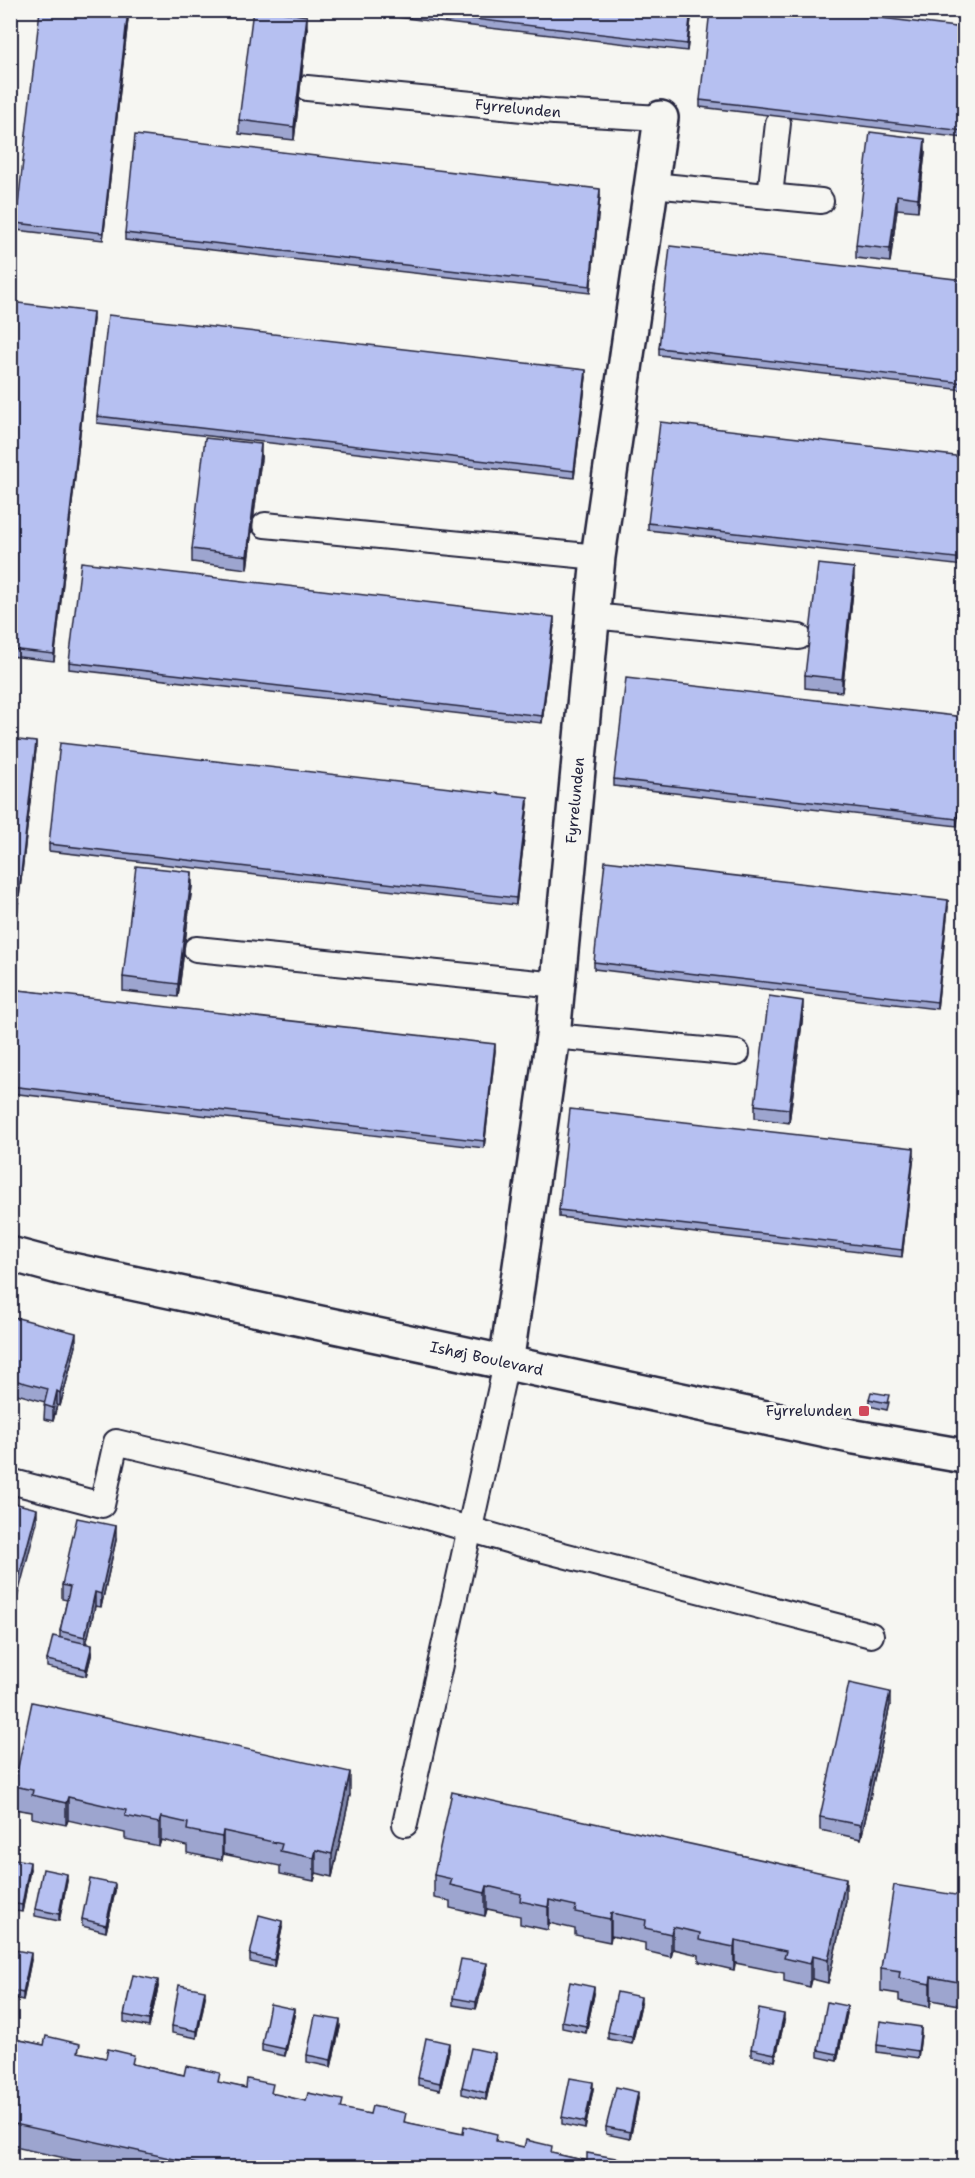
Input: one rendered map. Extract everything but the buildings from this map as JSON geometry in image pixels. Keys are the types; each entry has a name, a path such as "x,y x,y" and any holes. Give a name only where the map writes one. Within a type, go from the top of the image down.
{"street":[{"name":"Fyrrelunden","path":"506,1364 553,1036 598,557 661,118"},
{"name":"Ishøj Boulevard","path":"10,1254 62,1268 506,1364 855,1437 964,1456"}],"lane":[{"name":"Fyrrelunden","path":"307,88 554,112 661,118"},
{"path":"770,196 778,123"},
{"path":"652,185 821,201"},
{"path":"265,525 598,557"},
{"path":"593,616 799,637"},
{"path":"196,949 558,985"},
{"path":"553,1036 737,1053"},
{"path":"405,1824 506,1364"},
{"path":"10,1481 102,1505 116,1442 470,1528 521,1544 871,1635"}],"place":[{"name":"Fyrrelunden","path":"864,1411"}]}
